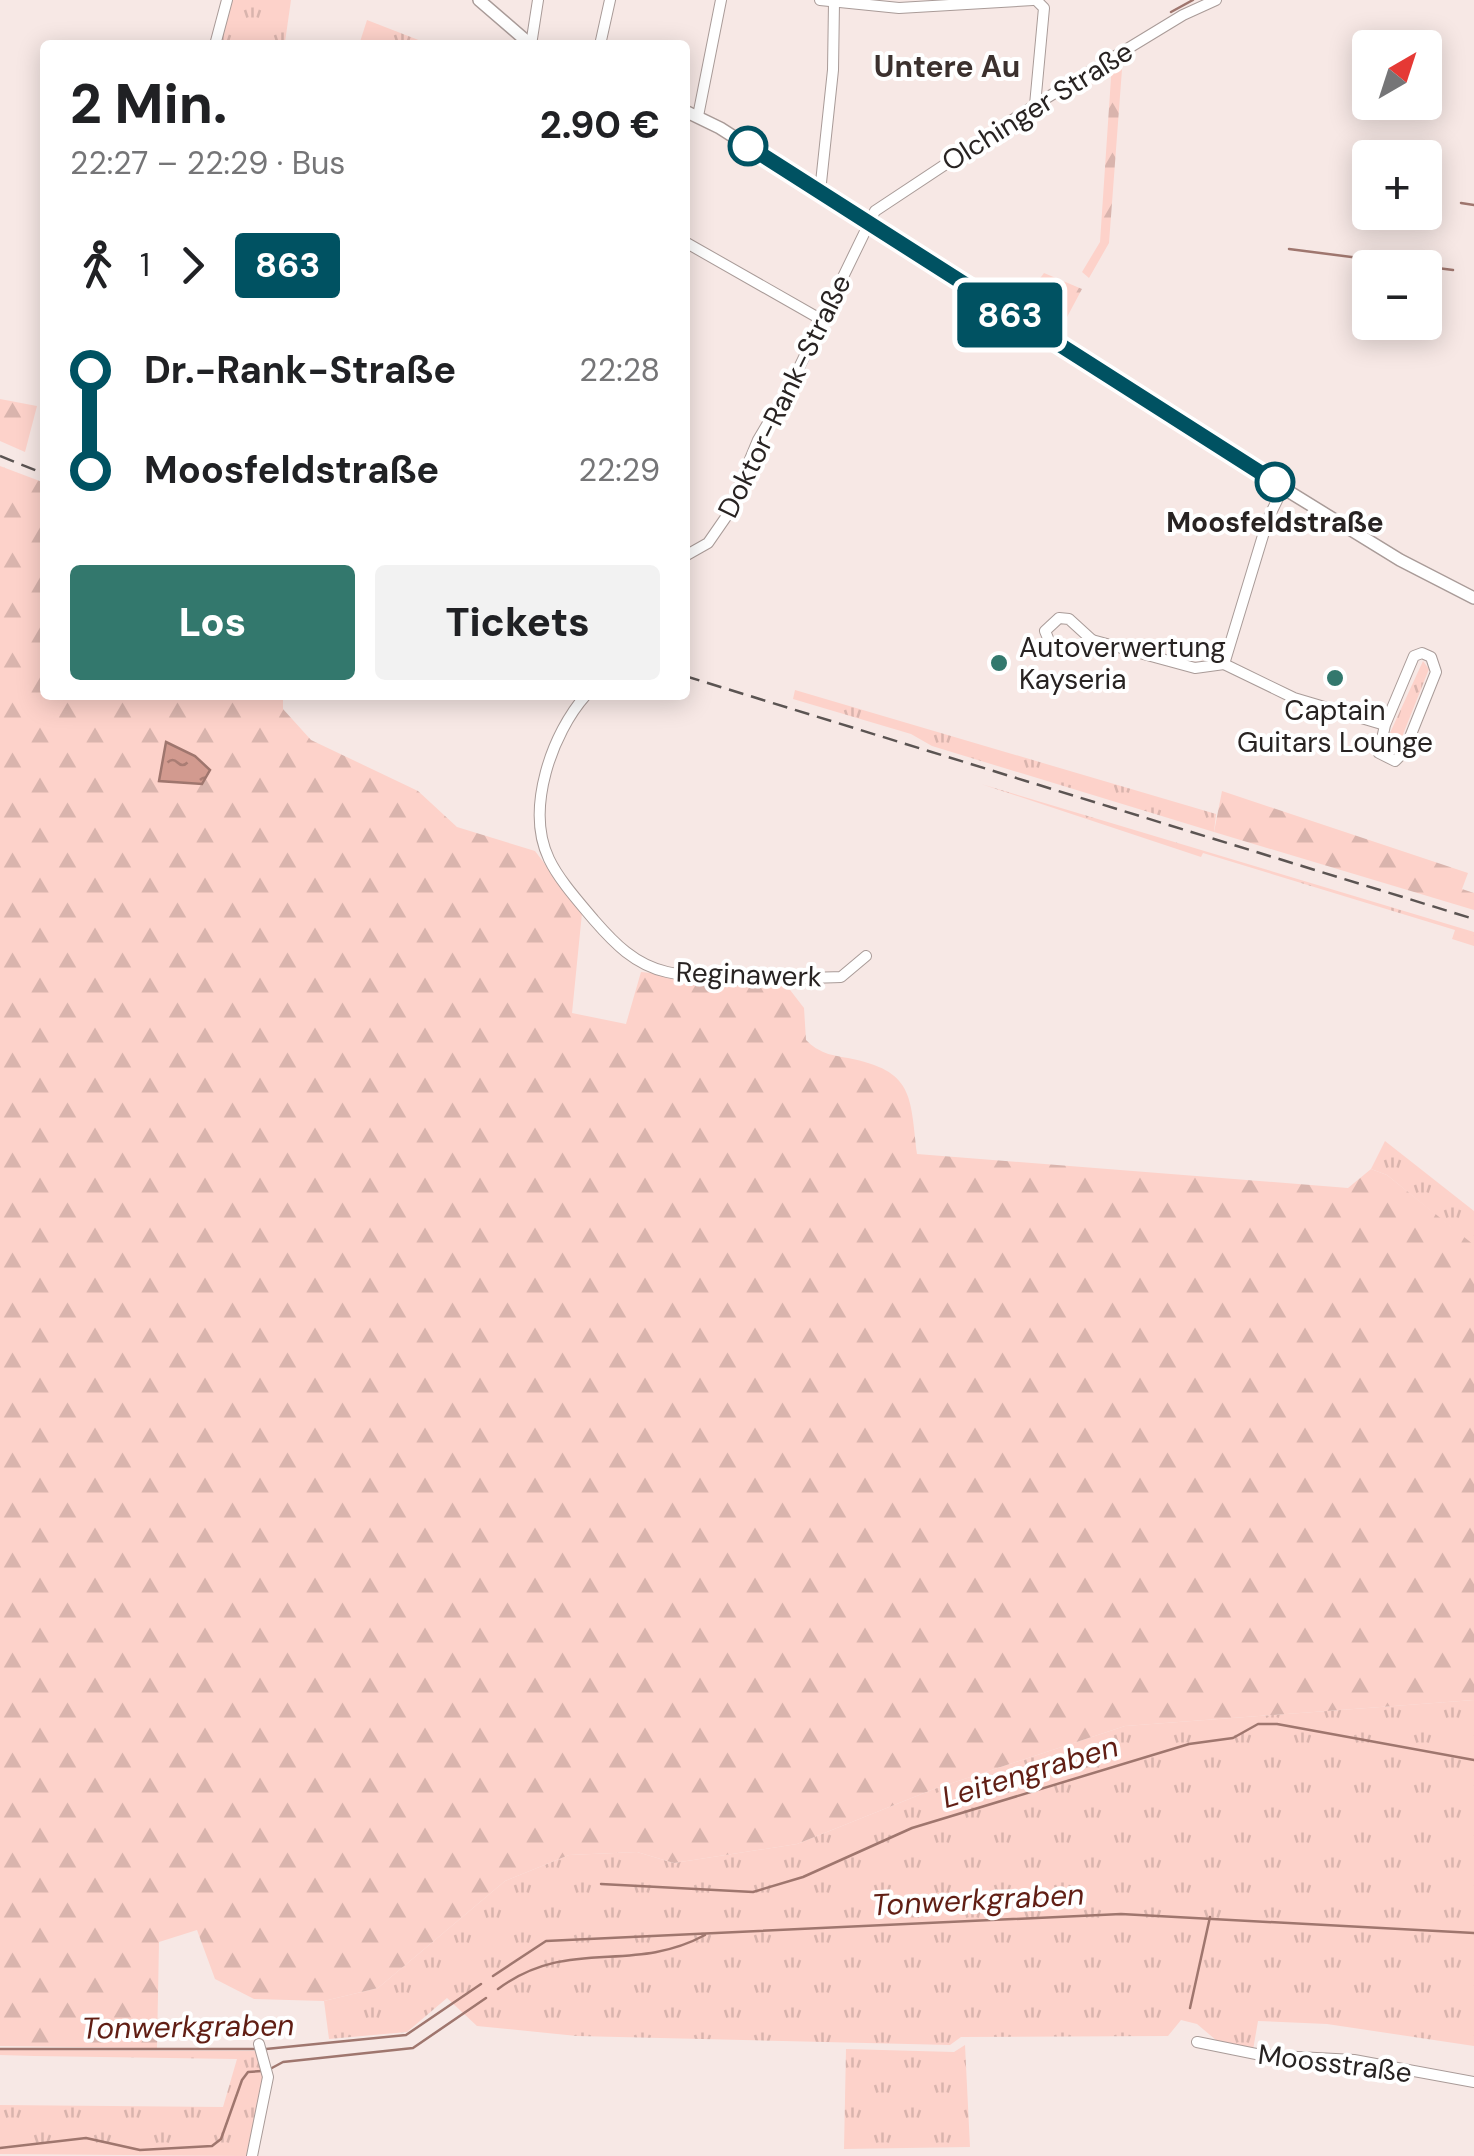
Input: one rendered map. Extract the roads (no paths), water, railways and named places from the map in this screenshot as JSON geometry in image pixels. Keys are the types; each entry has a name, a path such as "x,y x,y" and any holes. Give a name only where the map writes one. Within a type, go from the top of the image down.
{"street":[{"path":"216,40 227,0"},
{"path":"478,0 525,40"},
{"path":"532,40 538,0"},
{"path":"601,40 610,0"},
{"path":"698,116 721,0"},
{"path":"820,0 898,8 1034,0 1044,8 1035,105"},
{"name":"Olchinger Straße","path":"866,222 875,211 1035,105 1183,15 1216,0"},
{"path":"820,192 833,70 834,2"},
{"path":"690,113 1283,488 1400,560 1474,598"},
{"name":"Doktor-Rank-Straße","path":"690,553 708,543 726,517 758,440 822,320 866,222"},
{"path":"690,245 822,320"},
{"path":"1224,664 1268,519 1283,488"},
{"path":"1092,640 1195,668 1224,664 1294,698 1384,725"},
{"path":"1422,653 1432,657 1436,672 1404,752 1395,761 1379,753 1384,725 1414,656 1422,653"},
{"name":"Reginawerk","path":"583,700 556,744 542,804 542,834 548,858 615,944 665,972 716,977 841,978 866,956"},
{"name":"Moosstraße","path":"1196,2042 1261,2055 1354,2060 1474,2082"},
{"path":"252,2156 268,2077 261,2051"}],"water":[{"path":"166,742 195,756 210,770 202,784 159,781"}],"waterway":[{"path":"1171,12 1193,0"},
{"path":"1461,203 1474,205"},
{"path":"1289,249 1453,270"},
{"name":"Leitengraben","path":"601,1884 753,1892 803,1877 912,1828 1189,1744 1233,1738 1258,1724 1277,1724 1474,1760"},
{"name":"Tonwerkgraben","path":"493,1976 546,1941 1121,1914 1474,1933"},
{"path":"1190,2008 1210,1917"},
{"path":"498,1989 524,1973 550,1964 651,1953 705,1935"},
{"name":"Tonwerkgraben","path":"266,2049 406,2035 481,1984"},
{"path":"270,2069 283,2062 413,2048 486,1998"},
{"name":"Tonwerkgraben","path":"0,2049 258,2049"},
{"path":"0,2148 86,2138 140,2150 212,2146 221,2139 242,2080 248,2072 262,2071"}],"railway":[{"path":"0,456 40,472"},
{"path":"690,678 1474,919"}],"place":[{"name":"Moosfeldstraße","path":"1275,482"},
{"name":"Autoverwertung Kayseria","path":"999,663"},
{"name":"Captain Guitars Lounge","path":"1335,678"}],"district":[{"name":"Untere Au","path":"947,67"}]}
